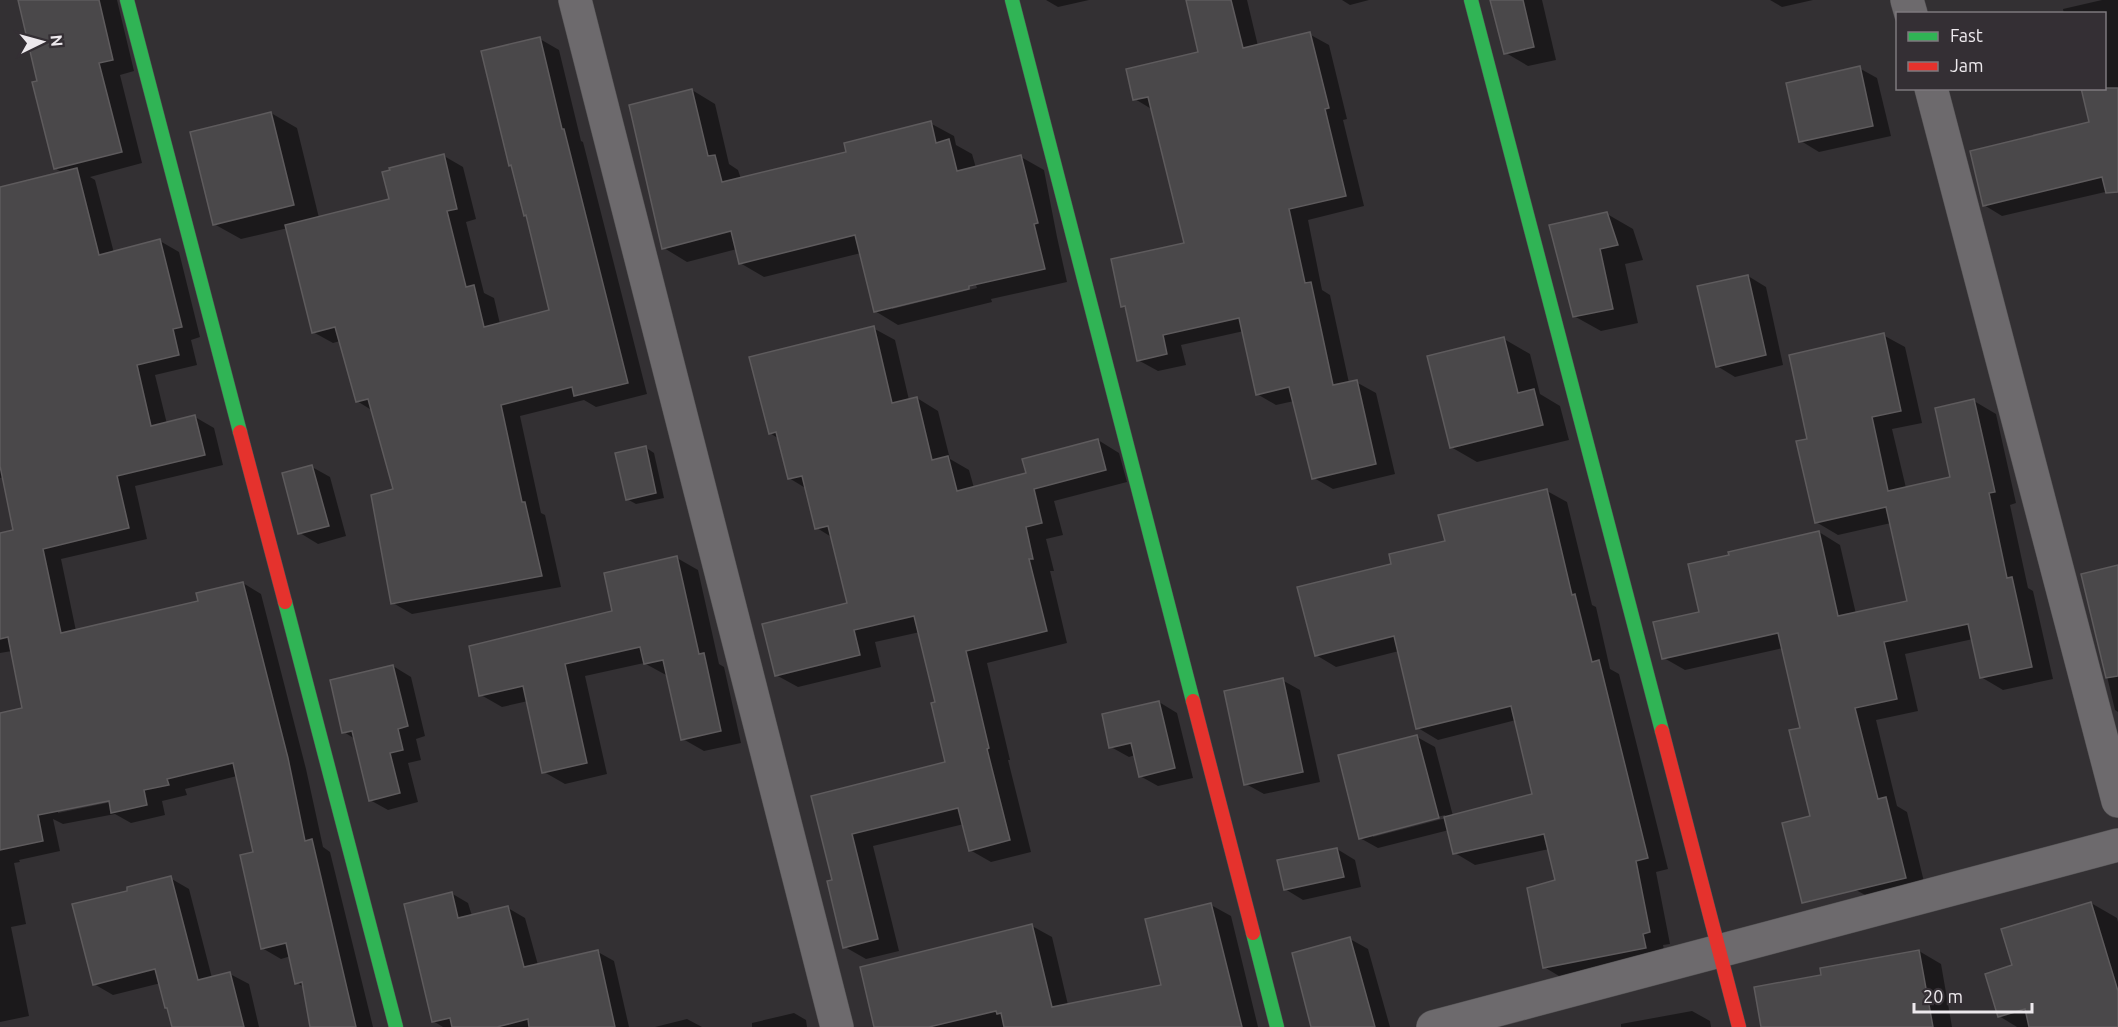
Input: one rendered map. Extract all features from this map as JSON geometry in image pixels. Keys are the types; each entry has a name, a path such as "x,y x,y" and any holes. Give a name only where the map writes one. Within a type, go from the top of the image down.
{"street":[{"path":"127,0 396,1027"},
{"path":"575,0 837,1027"},
{"path":"1012,0 1277,1027"},
{"path":"1471,0 1739,1027"},
{"path":"1931,90 2118,801"},
{"path":"1433,1027 2118,845"}],"building":[{"path":"18,0 99,0 113,60 99,63 122,152 54,169 32,82 37,81"},
{"path":"1186,0 1231,0 1243,48 1310,32 1329,108 1325,109 1346,196 1289,209 1305,283 1311,282 1333,385 1357,380 1376,464 1312,479 1289,387 1256,395 1239,318 1163,335 1167,354 1137,361 1125,306 1121,307 1111,259 1184,243 1148,97 1133,100 1126,69 1198,52"},
{"path":"1490,0 1523,0 1534,47 1504,54"},
{"path":"540,37 628,383 574,396 572,387 501,405 522,502 525,502 542,576 391,604 371,495 393,489 368,399 356,402 335,327 312,333 285,225 389,199 382,172 390,170 389,168 444,154 457,209 447,211 466,287 474,285 484,327 549,310 526,215 524,216 511,165 509,166 481,51"},
{"path":"1860,66 1873,126 1799,142 1786,83"},
{"path":"2118,88 2118,192 2106,193 2102,177 1983,206 1970,151 2089,122 2081,90"},
{"path":"692,89 708,156 715,155 722,182 846,152 844,143 931,121 936,143 949,139 957,171 1021,155 1038,223 1034,224 1045,269 969,286 969,289 874,312 855,235 739,264 731,231 662,249 629,105"},
{"path":"271,112 294,205 213,225 190,132"},
{"path":"77,168 99,255 160,239 182,327 173,329 179,355 137,365 151,426 195,415 205,455 117,476 129,528 43,549 61,633 198,601 196,593 243,582 288,758 305,841 312,839 356,1027 310,1027 302,982 295,984 286,943 261,949 240,855 253,852 233,763 167,779 169,785 144,790 147,805 111,813 109,801 38,815 43,841 0,850 0,713 22,708 8,637 0,639 0,533 13,530 0,466 0,187"},
{"path":"1607,212 1618,245 1600,249 1613,309 1573,317 1549,225"},
{"path":"1748,275 1766,355 1716,367 1697,286"},
{"path":"874,326 892,403 917,397 932,460 948,456 957,491 1026,473 1022,459 1098,439 1106,470 1034,489 1042,523 1026,527 1033,559 1029,559 1047,631 966,651 1010,840 969,851 958,808 852,834 878,939 843,948 827,881 832,880 811,796 945,762 931,703 935,702 914,616 854,630 860,655 775,676 762,624 847,603 828,526 815,529 802,476 788,479 776,432 769,434 749,357"},
{"path":"1884,333 1901,411 1872,417 1888,491 1950,477 1935,408 1974,399 1995,492 1989,493 2007,578 2012,577 2032,667 1980,678 1968,624 1884,642 1897,699 1855,708 1878,799 1886,797 1906,878 1802,903 1782,823 1810,816 1789,730 1800,728 1778,633 1662,659 1653,622 1699,612 1688,564 1729,555 1728,552 1819,531 1838,616 1907,601 1886,507 1815,523 1796,441 1807,439 1789,355"},
{"path":"1504,337 1518,393 1534,389 1543,425 1450,448 1427,356"},
{"path":"646,446 656,493 626,500 615,453"},
{"path":"312,465 329,526 298,534 282,473"},
{"path":"1547,489 1572,595 1575,594 1592,662 1599,660 1648,858 1636,861 1650,932 1643,934 1646,948 1543,968 1527,888 1555,880 1544,834 1453,854 1444,817 1532,794 1511,706 1416,729 1394,636 1315,656 1297,587 1391,564 1389,554 1445,541 1438,515"},
{"path":"677,556 699,654 704,653 721,731 681,740 663,660 644,664 640,647 565,664 587,763 542,773 523,686 479,696 469,646 612,611 604,573"},
{"path":"2118,565 2118,676 2106,678 2081,574"},
{"path":"393,665 408,726 398,729 403,750 390,753 400,793 369,801 352,731 342,733 330,680"},
{"path":"1283,678 1303,772 1244,785 1224,691"},
{"path":"1159,701 1175,768 1139,777 1131,743 1109,748 1102,714"},
{"path":"1417,735 1439,818 1359,839 1338,755"},
{"path":"1337,848 1344,877 1284,890 1277,860"},
{"path":"171,876 198,980 230,972 244,1027 172,1027 155,969 93,985 72,904 127,891 127,887"},
{"path":"452,892 458,918 508,906 524,967 598,950 615,1027 529,1027 528,1019 497,1027 452,1027 450,1018 432,1022 404,904"},
{"path":"2091,902 2118,991 2118,1027 2029,1027 2025,1009 1998,1017 1985,974 2012,965 2001,929"},
{"path":"1211,903 1242,1027 1004,1027 1001,1013 997,1014 996,1011 929,1027 874,1027 860,967 1032,924 1052,1007 1161,985 1145,919"},
{"path":"1350,937 1375,1027 1311,1027 1292,953"},
{"path":"1919,950 1933,1027 1761,1027 1754,987 1821,975 1820,968"}],"traffic: fast":[{"path":"127,0 240,432"},
{"path":"1012,0 1193,701"},
{"path":"1471,0 1662,731"},
{"path":"285,602 396,1027"},
{"path":"1253,933 1277,1027"}],"traffic: jam":[{"path":"240,432 285,602"},
{"path":"1193,701 1253,933"},
{"path":"1662,731 1739,1027"}]}
